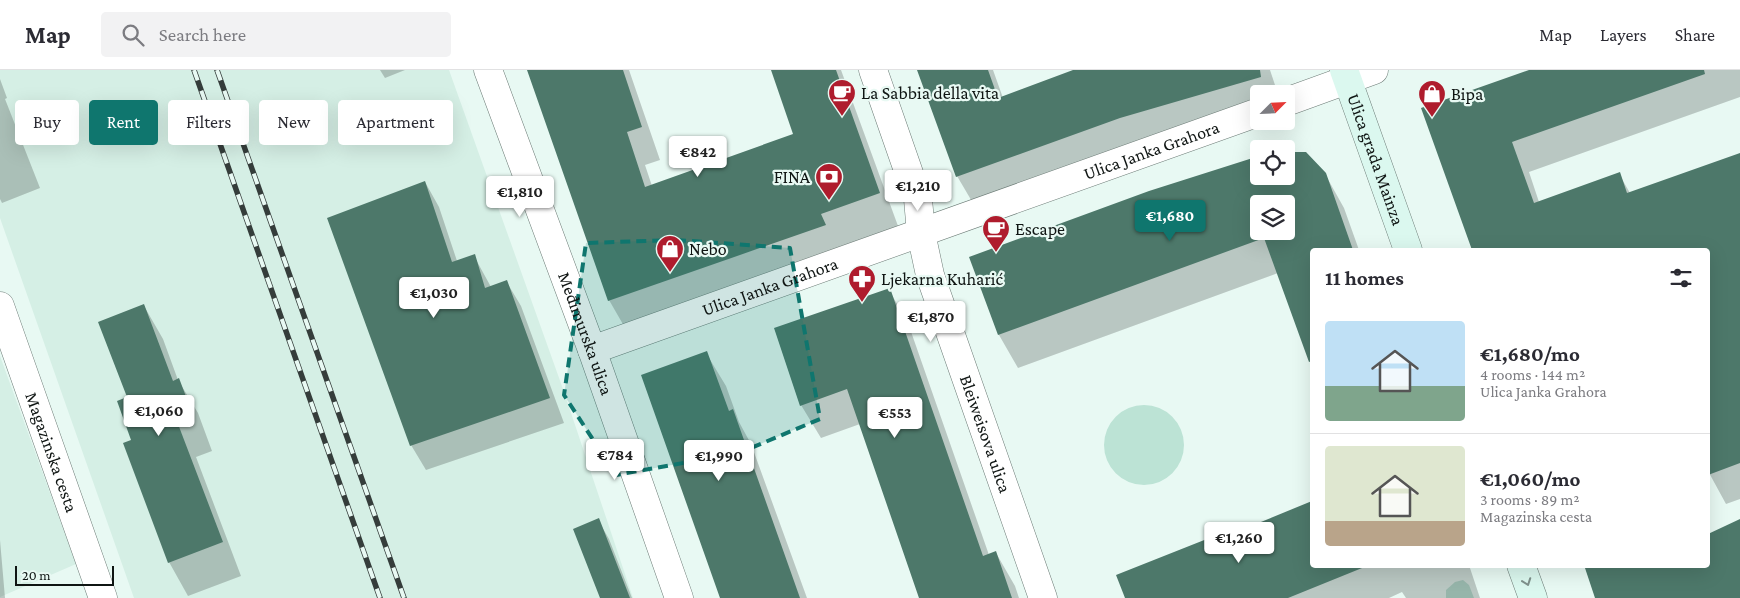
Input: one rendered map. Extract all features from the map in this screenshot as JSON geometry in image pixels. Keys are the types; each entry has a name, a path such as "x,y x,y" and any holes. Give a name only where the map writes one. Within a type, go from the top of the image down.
{"main road":[{"name":"Ulica grada Mainza","path":"1346,75 1407,248"},
{"path":"1522,568 1533,598"}],"street":[{"name":"Međimurska ulica","path":"488,70 592,350 679,598"},
{"name":"Bleiweisova ulica","path":"873,70 918,199 921,233 930,275 1043,598"},
{"path":"1295,98 1346,75 1374,70"},
{"name":"Ulica Janka Grahora","path":"592,350 1250,115"},
{"name":"Magazinska cesta","path":"0,306 103,598"}],"highlighted area":[{"path":"676,240 790,248 820,419 739,453 616,475 564,395 586,243"}],"shaded area":[{"path":"0,70 449,70 563,389 633,598 134,598 0,218"},
{"path":"0,356 76,564 0,597"},
{"path":"1144,405 1159,408 1172,417 1181,430 1184,445 1181,460 1172,473 1159,482 1144,485 1129,482 1116,473 1107,460 1104,445 1107,430 1116,417 1129,408"},
{"path":"1463,580 1469,585 1474,598 1446,598 1446,590 1455,582"}],"building":[{"path":"527,70 623,70 642,127 627,132 645,187 793,134 771,70 836,70 880,193 821,214 826,225 608,301"},
{"path":"917,70 988,70 998,98 1073,70 1260,70 1261,77 1120,118 956,177"},
{"path":"1529,70 1704,70 1705,74 1512,142 1534,203 1620,172 1627,193 1740,153 1740,463 1710,474 1710,248 1471,248 1421,108"},
{"path":"1295,152 1306,152 1326,173 1352,248 1310,248 1310,362 1265,240 1295,240 1295,195 1250,195 1250,240 1259,240 998,335 969,257 1149,191 1250,159 1250,185 1295,185"},
{"path":"425,181 452,262 475,254 485,288 507,280 550,398 410,446 327,218"},
{"path":"890,288 983,556 996,551 1012,598 919,598 847,389 800,406 774,328"},
{"path":"144,304 173,381 179,378 194,418 178,424 223,542 168,563 123,443 131,440 117,401 127,397 98,322"},
{"path":"707,351 729,411 733,409 800,598 720,598 641,375"},
{"path":"1310,502 1310,568 1362,568 1288,598 1125,598 1116,575 1227,531 1229,535"},
{"path":"599,518 630,598 600,598 573,529"},
{"path":"1740,519 1740,598 1595,598 1585,568 1710,568 1710,533"}],"railway":[{"path":"194,70 380,598"},
{"path":"217,70 404,598"}],"place":[{"name":"La Sabbia della vita","path":"842,117"},
{"name":"Bipa","path":"1432,118"},
{"name":"FINA","path":"829,201"},
{"name":"Escape","path":"996,253"},
{"name":"Nebo","path":"670,273"},
{"name":"Ljekarna Kuharić","path":"862,303"}]}
